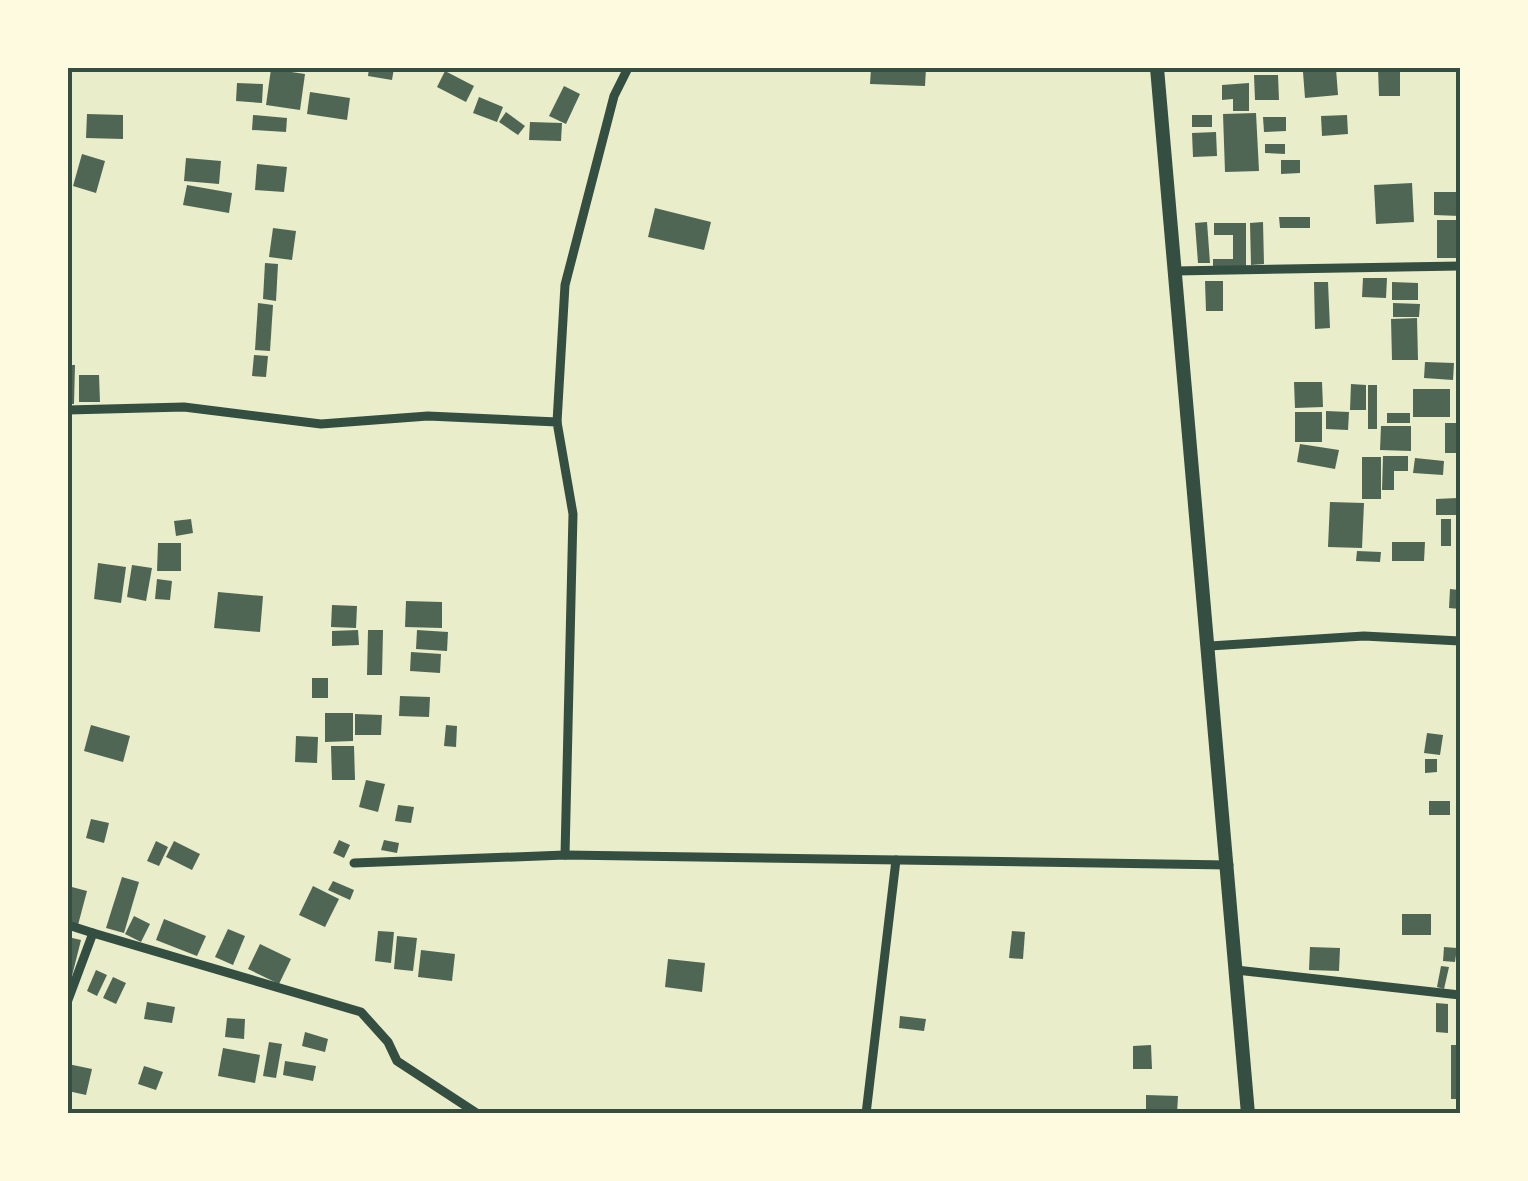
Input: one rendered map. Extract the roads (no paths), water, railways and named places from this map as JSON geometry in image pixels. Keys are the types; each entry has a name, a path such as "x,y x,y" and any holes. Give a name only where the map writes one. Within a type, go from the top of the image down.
{"main road":[{"path":"1157,68 1248,1114"}],"street":[{"path":"565,855 574,514 556,422 564,285 614,96 628,68"},
{"path":"1176,271 1460,266"},
{"path":"68,410 184,407 321,424 428,416 556,422"},
{"path":"1210,646 1364,636 1460,641"},
{"path":"354,863 565,855 1228,865"},
{"path":"866,1114 896,860"},
{"path":"68,925 362,1012 388,1042 396,1062 478,1114"},
{"path":"68,1000 93,934"},
{"path":"1236,970 1460,996"}]}
